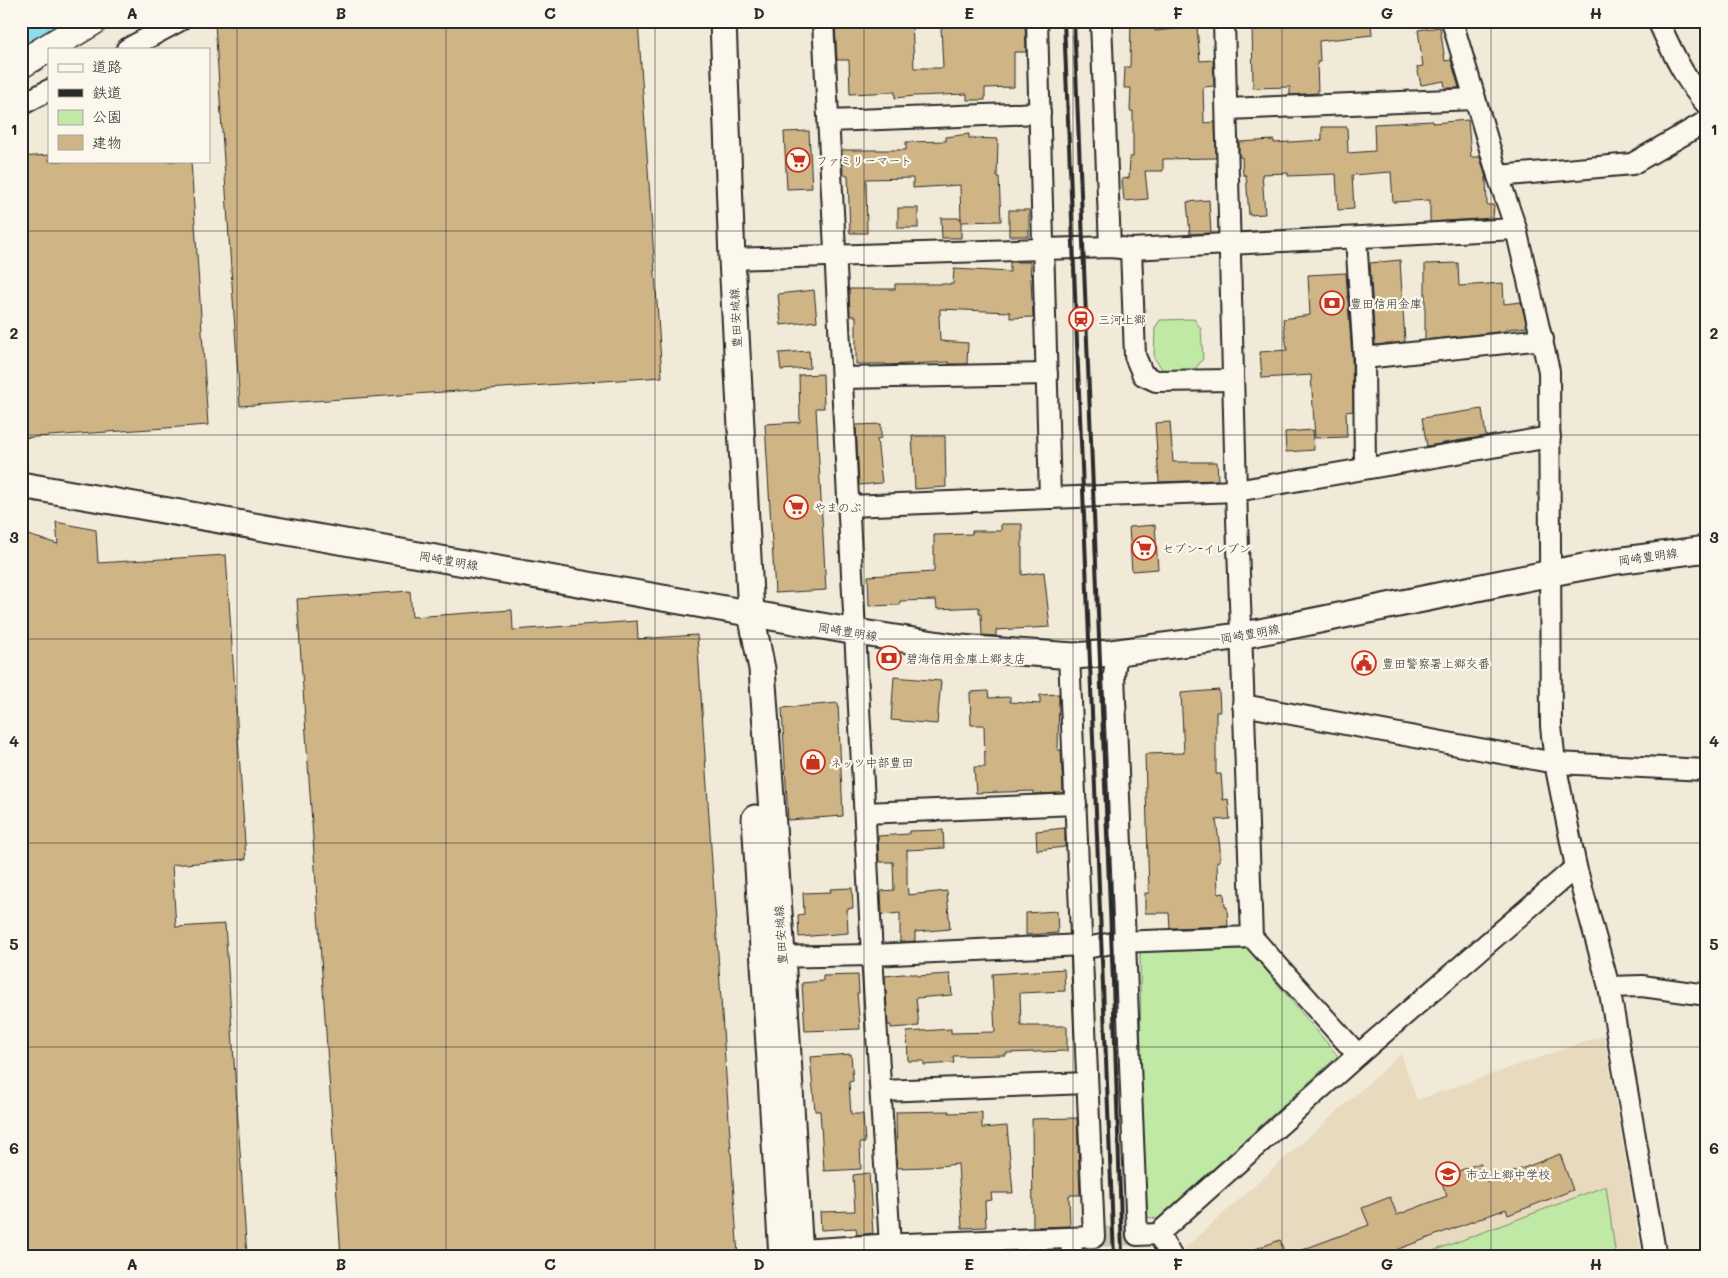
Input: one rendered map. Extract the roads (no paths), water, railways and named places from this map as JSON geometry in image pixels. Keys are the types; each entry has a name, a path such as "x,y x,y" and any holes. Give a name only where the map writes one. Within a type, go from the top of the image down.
{"highway":[{"path":"21,64 93,21"}],"main road":[{"name":"豊田安城線","path":"723,21 732,259 751,614 746,664 772,956 791,1254"},
{"name":"岡崎豊明線","path":"21,485 856,632 961,648 1069,656 1117,652 1240,636 1551,573 1616,561 1707,549"}],"street":[{"path":"129,48 179,21"},
{"path":"823,21 872,955 882,1091 890,1245"},
{"path":"1037,21 1050,498"},
{"path":"1101,21 1110,247"},
{"path":"1224,21 1240,636 1252,937 1358,1056"},
{"path":"1452,21 1498,176 1516,229 1549,371 1551,726 1555,762 1576,867 1609,987 1656,1257"},
{"path":"1658,21 1671,49 1699,97 1707,105"},
{"path":"21,105 48,91"},
{"path":"1227,109 1475,99"},
{"path":"829,121 1040,113"},
{"path":"1498,176 1632,164 1707,121"},
{"path":"732,259 1044,248 1110,247 1131,249 1516,229"},
{"path":"1356,238 1364,358 1365,468"},
{"path":"1131,249 1135,356 1143,375 1156,380 1233,380"},
{"path":"1364,358 1543,339"},
{"path":"842,378 1047,374"},
{"path":"849,506 1236,491 1550,437"},
{"path":"1117,652 1114,675 1138,1235 1158,1234 1358,1056 1576,867"},
{"path":"791,1254 890,1245 936,1250 1072,1247 1094,1237 1069,656"},
{"path":"1243,705 1555,762 1707,770"},
{"path":"865,813 1076,804"},
{"path":"772,956 872,955 1082,945 1091,947 1126,942 1252,937"},
{"path":"1609,987 1642,986 1707,995"},
{"path":"882,1091 1088,1082"},
{"path":"1158,1234 1172,1257"}],"water":[{"path":"35,21 75,21 21,54 21,30"}],"tunnel":[{"path":"1094,1237 1137,1235"}],"railway":[{"path":"1064,21 1114,1257"},
{"path":"1074,21 1113,982 1122,1253"}],"place":[{"name":"ファミリーマート","path":"798,160"},
{"name":"豊田信用金庫","path":"1332,303"},
{"name":"三河上郷","path":"1081,319"},
{"name":"やまのぶ","path":"796,507"},
{"name":"セブン-イレブン","path":"1144,548"},
{"name":"碧海信用金庫上郷支店","path":"889,658"},
{"name":"豊田警察署上郷交番","path":"1364,663"},
{"name":"ネッツ中部豊田","path":"813,762"},
{"name":"市立上郷中学校","path":"1448,1174"}]}
